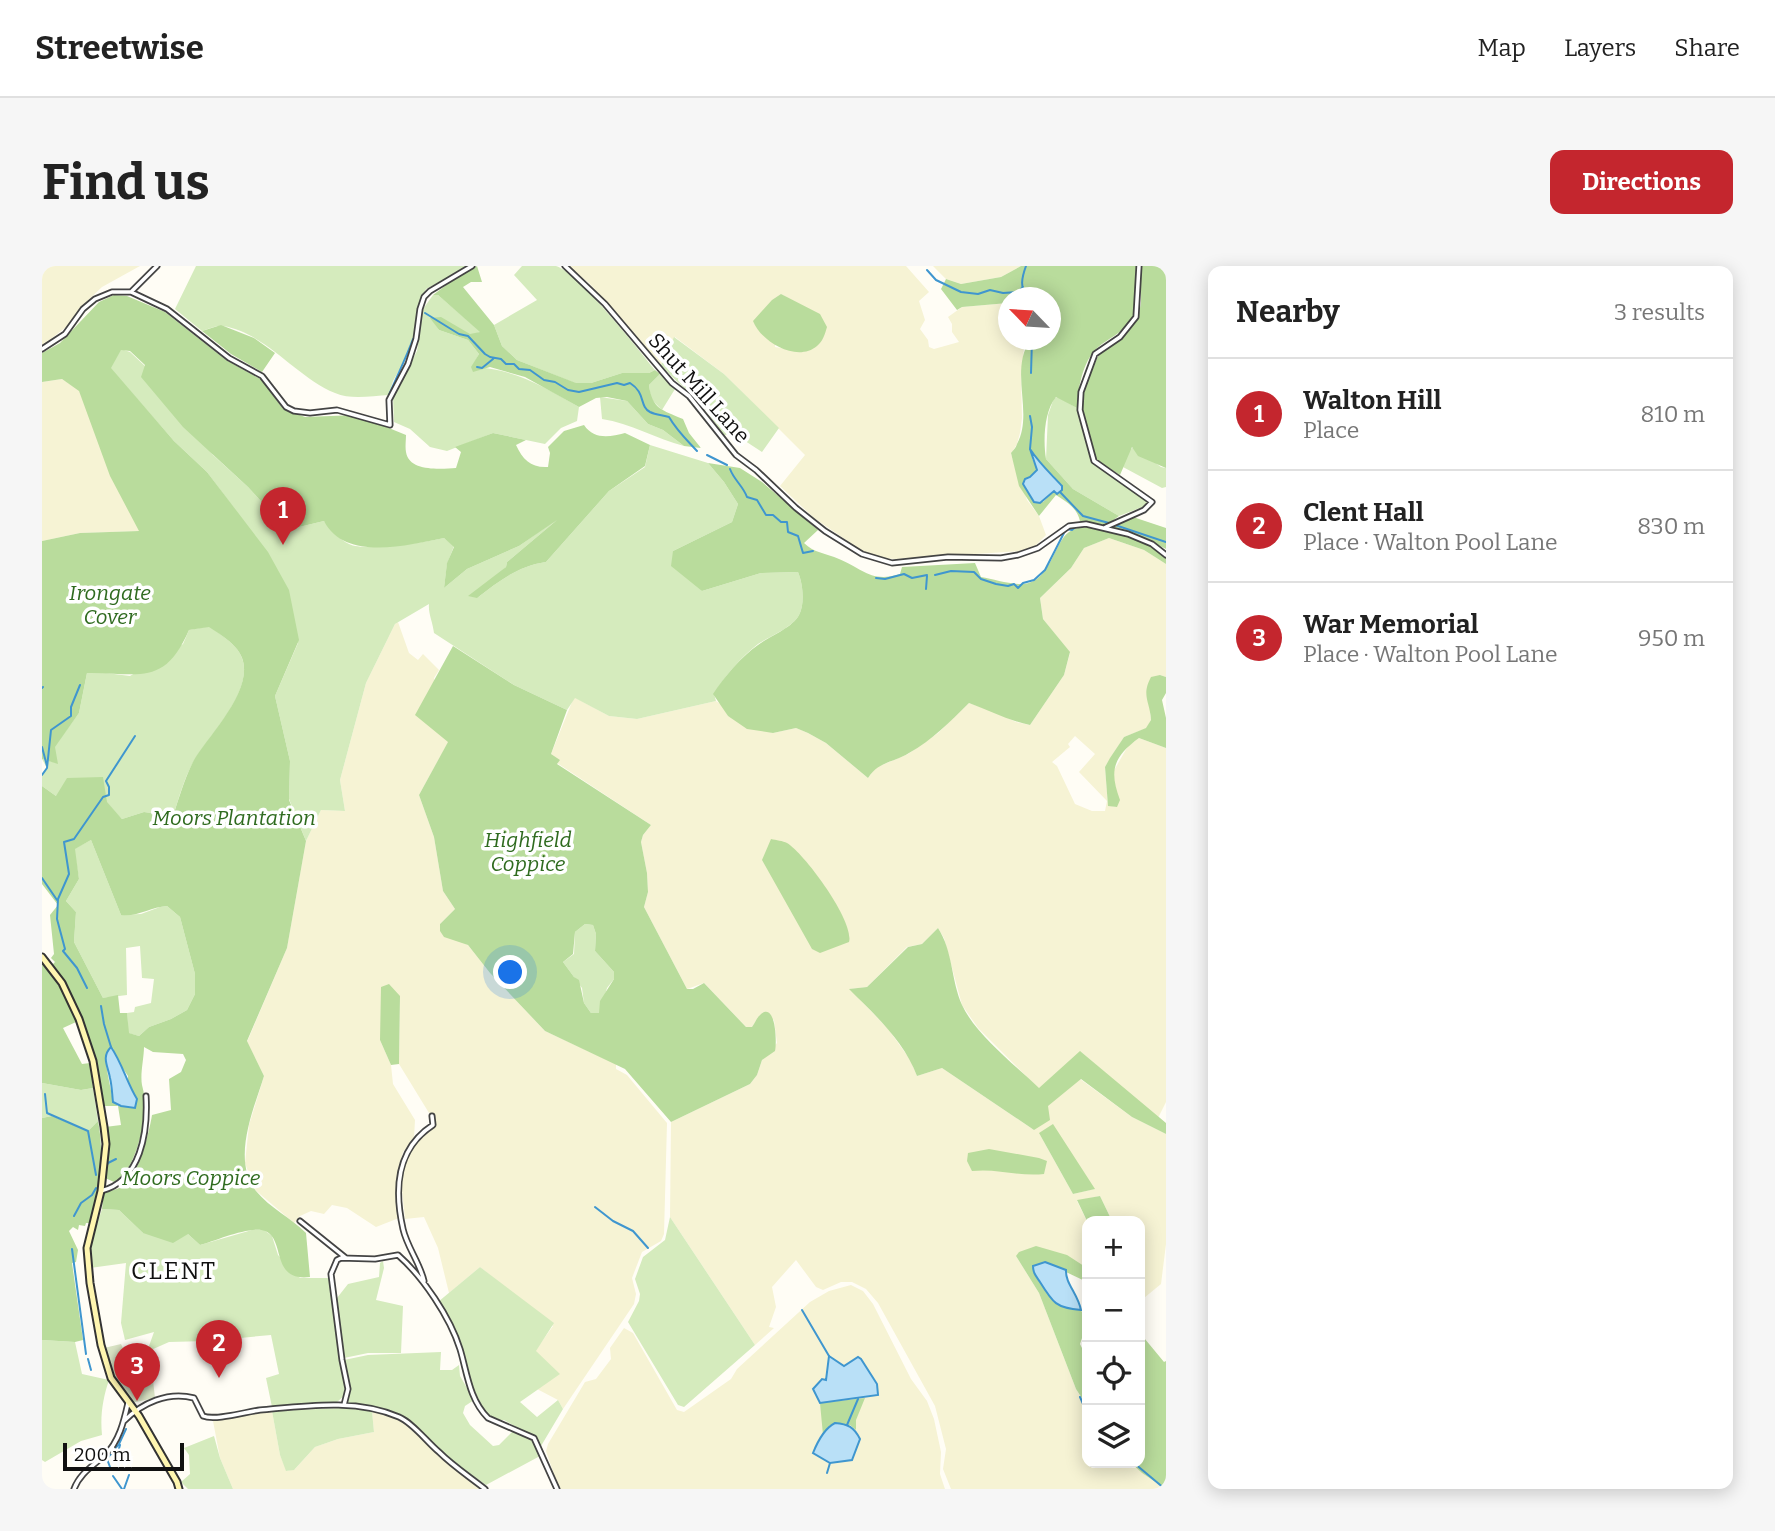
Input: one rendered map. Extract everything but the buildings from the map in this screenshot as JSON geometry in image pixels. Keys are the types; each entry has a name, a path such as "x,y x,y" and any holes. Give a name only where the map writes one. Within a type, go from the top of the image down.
{"street":[{"path":"131,292 157,266"},
{"path":"42,349 65,334 83,309 95,299 112,292 131,292 167,309 229,358 262,376 286,407 310,413 337,410 390,425 389,400 408,364 424,297 429,291 472,266"},
{"name":"Shut Mill Lane","path":"565,266 605,304 672,383 701,410 736,455 806,516 862,554 892,563 948,557 1001,558 1029,552 1061,530 1079,524 1109,525 1152,544 1166,555"},
{"path":"1109,525 1144,510 1152,500 1094,461 1079,401 1095,354 1120,337 1136,317 1139,266"},
{"path":"42,957 71,1000 93,1061 106,1144 102,1191 87,1248 101,1345 111,1378 136,1411 179,1489"},
{"path":"102,1191 118,1185 130,1173 143,1142 146,1096"},
{"path":"432,1116 433,1125 422,1133 406,1155 398,1180 403,1231 424,1283 456,1338 468,1384 483,1412 488,1418 534,1438 556,1489"},
{"path":"300,1222 347,1259"},
{"path":"344,1405 348,1389 331,1275 337,1259 374,1259 398,1255 424,1283"},
{"path":"124,1421 153,1401 185,1396 194,1398 203,1416 215,1419 239,1412 292,1407 344,1405 372,1409 401,1417 485,1489"},
{"path":"74,1489 83,1473 108,1451 124,1421 128,1403"}],"shaded area":[{"path":"42,266 140,266 102,287 82,306 71,323 42,346"},
{"path":"567,266 906,266 929,292 919,301 925,320 920,329 928,340 929,347 934,349 959,342 952,332 948,317 962,307 998,304 998,350 1024,350 1022,418 1017,444 1011,454 1027,500 1039,516 1046,535 1034,547 1023,551 896,559 879,558 862,551 814,518 780,486 805,455 724,374 675,337 661,365 589,283","holes":["781,294 797,304 800,351 775,347"]},
{"path":"933,266 1021,266 1001,277 961,284 946,279"},
{"path":"62,379 79,390 140,531 80,533 42,541 42,382"},
{"path":"1109,538 1144,550 1166,564 1166,677 1160,675 1147,728 1124,737 1105,767 1108,805 1116,807 1113,772 1128,746 1139,738 1166,748 1166,1102 1158,1118 1081,1052 1039,1089 978,1028 962,1005 944,938 938,928 922,944 907,947 867,987 850,989 889,1030 911,1061 917,1076 942,1068 1034,1130 1047,1106 1080,1079 1132,1117 1166,1134 1166,1244 1161,1284 1145,1297 1145,1216 1110,1216 1100,1196 1077,1201 1084,1216 1082,1216 1082,1267 1016,1256 1039,1293 1082,1398 1082,1468 1136,1468 1166,1489 951,1489 943,1469 946,1449 935,1406 878,1303 866,1289 852,1282 841,1282 823,1290 816,1287 796,1260 772,1287 776,1307 769,1327 774,1328 755,1345 670,1217 671,1122 750,1084 757,1075 762,1060 777,1043 774,1020 760,1015 752,1027 746,1027 704,983 687,989 644,907 648,892 641,842 651,825 557,763 551,754 574,697 609,716 637,719 716,701 722,705 728,716 773,733 796,728 808,733 826,743 868,778 875,768 908,754 938,733 969,703 1030,725 1064,675 1070,653 1043,619 1040,598 1071,568 1084,548","holes":["1075,736 1095,754 1079,772 1107,801 1105,811 1092,811 1075,804 1057,766 1052,762 1070,747 1068,744","1039,1133 1094,1188 1073,1194"]},
{"path":"398,622 409,653 418,660 423,654 439,670 434,678 449,741 419,795 434,837 443,891 455,909 440,924 440,931 468,945 490,973 545,1031 616,1064 616,1069 627,1075 667,1123 664,1234 661,1241 642,1252 632,1278 636,1294 634,1304 563,1409 558,1400 537,1389 559,1374 535,1351 553,1326 480,1267 449,1293 438,1248 424,1217 405,1219 401,1181 407,1156 422,1135 436,1125 433,1114 429,1113 399,1064 400,996 380,1040 391,1065 393,1084 415,1120 414,1138 403,1152 396,1183 399,1218 376,1227 347,1208 332,1205 324,1214 311,1211 300,1216 294,1223 254,1189 245,1163 249,1125 264,1076 247,1042 287,948 306,841 321,810 345,811 340,780 366,683"},
{"path":"851,1285 863,1291 873,1304 911,1379 927,1401 941,1452 940,1474 945,1489 559,1489 546,1451 548,1444 585,1382 596,1379 611,1359 610,1348 624,1328 633,1333 677,1410 684,1412 731,1379 737,1369 810,1302 829,1291"},
{"path":"272,1411 280,1455 287,1471 295,1469 315,1447 374,1432 372,1411 400,1420 482,1489 233,1489 220,1458 213,1421"}],"green space":[{"path":"196,266 469,266 426,289 417,309 412,347 393,381 389,395 361,397 341,395 321,386 267,346 239,330 221,326 202,331 175,309"},
{"path":"477,266 482,282 471,282 463,287 494,325 502,346 517,360 576,383 591,383 622,373 649,373 655,370 660,374 649,385 653,399 659,408 683,419 689,433 701,448 684,446 663,430 648,424 627,401 596,398 579,407 525,377 490,367 473,372 471,367 479,354 468,340 439,330 430,318 441,317 470,334 480,332 438,295 433,295"},
{"path":"522,266 556,266 566,271 607,312 655,370 649,373 622,373 591,383 575,383 517,360 502,346 494,325 537,300 514,275"},
{"path":"1021,266 1136,266 1136,301 1131,320 1090,357 1080,382 1077,408 1056,397 1045,426 1046,459 1073,489 1119,516 1105,526 1080,521 1074,509 1056,495 1039,516 1019,486 1011,453 1022,432 1021,365 1024,352 1061,350 1061,287 998,287 998,304 962,307 957,310 941,289 946,279 961,284 1001,277","holes":["1032,458 1045,468 1062,489 1057,494 1054,491 1043,502 1034,502 1025,479 1037,470"]},
{"path":"1141,266 1166,266 1166,468 1138,456 1132,447 1120,475 1095,459 1083,411 1083,392 1099,354 1122,339 1138,319"},
{"path":"781,294 820,314 827,327 822,340 809,351 780,348 757,329 753,321"},
{"path":"114,295 127,296 165,312 226,360 262,380 283,409 305,417 357,415 406,435 408,458 426,468 456,468 461,452 455,447 493,433 526,440 516,445 528,462 542,467 548,467 548,447 564,431 584,425 597,435 625,433 650,445 645,466 609,491 546,562 518,571 477,598 468,596 506,567 507,562 557,520 519,546 467,569 444,588 447,563 454,547 444,538 378,548 347,542 334,534 324,521 299,527 269,510 183,427 141,377 145,365 130,351 121,350 111,368 174,441 207,472 268,552 289,590 299,640 275,696 290,761 289,800 306,841 287,948 247,1041 264,1076 250,1118 245,1164 256,1191 306,1233 310,1277 297,1277 289,1273 280,1259 271,1235 265,1231 251,1230 200,1245 188,1234 173,1243 143,1233 119,1210 102,1209 104,1192 121,1187 133,1175 142,1155 152,1115 171,1110 169,1079 181,1072 186,1060 183,1054 153,1052 144,1047 142,1081 145,1108 139,1140 131,1162 120,1178 114,1182 103,1177 109,1149 105,1127 121,1125 118,1106 102,1106 83,1025 73,999 52,965 55,962 51,958 54,954 50,915 58,905 42,884 42,786 56,796 67,778 103,777 107,802 122,819 144,812 173,816 194,760 232,706 244,674 243,660 226,639 209,627 189,630 170,661 159,669 135,674 87,673 79,713 55,747 58,764 42,759 42,541 80,533 139,531 110,476 79,391 62,379 42,382 42,353 60,343 99,302","holes":["91,840 121,915 133,915 167,906 180,917 195,974 195,994 187,1010 149,1027 139,1036 129,1033 127,1013 120,1013 118,995 103,998 74,942 76,912 66,901 79,879 75,849","113,1048 117,1060 128,1076 128,1085 137,1099 135,1108 118,1106 113,1102 106,1059 106,1054"]},
{"path":"433,295 438,295 481,332 470,335 441,318 431,318 439,330 468,340 479,354 472,367 501,371 541,386 579,407 577,421 561,428 545,444 493,433 447,451 430,447 410,429 394,422 393,397 417,351 423,309"},
{"path":"221,325 254,338 275,353 262,372 231,354 202,331"},
{"path":"674,337 724,374 779,428 762,452 739,437 736,439 729,433 724,436 697,401 661,365"},
{"path":"121,349 130,352 145,366 213,455 269,510 299,527 324,521 342,540 357,546 395,545 444,538 454,546 447,564 444,588 467,569 519,546 563,515 507,562 506,567 477,598 518,571 546,562 609,491 645,467 650,445 708,463 738,504 732,522 673,551 702,591 761,573 798,572 803,594 801,610 796,620 758,644 740,661 714,694 716,701 637,719 609,716 575,698 567,710 514,685 434,633 429,604 395,624 366,683 340,780 345,811 321,810 306,841 289,799 290,761 275,696 298,643 236,511 207,472 174,441 110,368"},
{"path":"660,374 675,389 662,410 651,399 649,385"},
{"path":"600,397 627,401 648,424 663,430 684,446 602,419"},
{"path":"1058,397 1077,408 1091,459 1149,501 1145,506 1119,516 1073,489 1046,459 1048,415 1054,398"},
{"path":"1134,447 1166,468 1166,487 1162,488 1123,467 1129,450"},
{"path":"708,463 740,468 762,482 818,530 804,543 816,551 874,576 900,574 902,567 975,563 981,577 1024,584 1040,576 1069,532 1090,527 1145,543 1166,554 1166,564 1144,550 1109,538 1084,548 1071,568 1040,598 1043,619 1070,652 1064,675 1030,725 969,703 925,742 882,765 868,778 826,743 796,728 773,733 747,729 728,716 713,694 746,655 796,620 801,610 803,594 798,572 761,573 702,591 671,566 673,551 732,522 738,504"},
{"path":"1133,517 1166,528 1166,549 1134,533 1111,527"},
{"path":"210,626 235,647 243,660 244,675 232,706 190,768 173,816 144,812 122,819 106,802 56,796 42,786 42,775 47,768 42,759 57,763 54,747 79,713 87,673 130,676 183,644 189,630"},
{"name":"Highfield Coppice","path":"453,646 514,685 567,710 551,754 560,760 557,764 651,825 641,842 648,892 644,907 687,989 704,983 746,1027 752,1027 765,1012 772,1017 775,1051 762,1060 757,1075 750,1084 671,1122 625,1069 545,1031 490,973 468,945 444,937 440,924 455,909 443,891 434,837 419,795 448,742 415,715","holes":["585,924 593,925 596,934 595,951 614,972 614,979 600,1001 599,1013 591,1013 584,1003 579,980 563,962 573,954 575,932"]},
{"path":"1151,677 1166,677 1166,693 1162,700 1166,718 1166,748 1139,738 1130,745 1119,758 1114,773 1120,800 1117,807 1108,806 1105,767 1124,737 1146,728 1151,720 1147,689"},
{"path":"771,839 787,843 816,874 837,905 849,932 849,942 820,953 812,949 762,860"},
{"path":"91,840 121,915 141,914 167,906 180,917 195,974 195,994 187,1010 149,1027 139,1036 128,1033 127,1013 134,1012 135,1007 151,1003 154,979 142,978 140,946 126,948 127,995 103,998 74,942 76,912 66,901 79,879 74,849"},
{"path":"585,924 593,925 596,934 595,951 614,972 614,979 607,988 600,1013 591,1013 584,1003 582,988 563,962 574,954 575,932"},
{"path":"938,928 947,946 958,995 968,1016 997,1049 1039,1088 1080,1051 1166,1123 1166,1134 1132,1117 1081,1079 1048,1106 1050,1120 1034,1130 942,1068 917,1076 897,1040 849,989 867,987 908,947 922,944"},
{"path":"42,961 66,996 76,1022 63,1028 82,1064 90,1063 93,1088 81,1090 42,1083"},
{"path":"389,984 400,996 399,1064 391,1065 380,1040 381,987"},
{"path":"42,1083 81,1090 93,1088 98,1121 88,1131 52,1116 42,1118"},
{"path":"52,1116 88,1131 98,1121 100,1134 100,1172 92,1223 79,1225 78,1230 73,1227 69,1231 78,1250 76,1262 72,1263 83,1340 75,1342 42,1340 42,1118"},
{"path":"1053,1124 1095,1189 1073,1194 1039,1133"},
{"path":"989,1149 1047,1161 1044,1174 972,1171 967,1161 968,1153"},
{"path":"1100,1196 1110,1216 1085,1216 1077,1200"},
{"path":"102,1209 119,1210 143,1233 188,1234 200,1245 252,1230 264,1230 272,1236 278,1255 300,1278 330,1278 344,1396 337,1402 272,1407 266,1378 279,1374 271,1335 169,1342 151,1350 149,1346 154,1332 125,1340 121,1323 126,1263 90,1268 89,1248"},
{"path":"670,1217 755,1345 684,1407 678,1405 628,1322 639,1301 640,1294 635,1279 643,1257 665,1240"},
{"path":"1036,1246 1067,1255 1082,1265 1082,1280 1045,1262 1034,1266 1034,1273 1052,1300 1060,1306 1082,1312 1082,1398 1039,1293 1016,1256 1019,1252"},
{"path":"383,1261 384,1268 376,1300 403,1306 401,1353 368,1353 344,1358 337,1298 348,1284 379,1277 380,1263"},
{"path":"480,1267 554,1323 536,1351 560,1374 520,1402 537,1417 558,1400 563,1409 541,1446 537,1439 504,1420 487,1416 466,1374 458,1337 438,1302"},
{"path":"1145,1339 1164,1362 1166,1361 1166,1489 1136,1468 1145,1468"},
{"path":"42,1340 75,1342 82,1374 109,1380 102,1407 102,1435 81,1441 45,1462 42,1460"},
{"path":"121,1344 126,1354 140,1347 145,1363 151,1362 155,1398 131,1403 120,1388 112,1374 104,1348"},
{"path":"441,1352 440,1370 452,1370 459,1365 460,1376 474,1400 465,1406 463,1413 470,1425 493,1446 499,1445 514,1430 533,1441 540,1456 486,1485 442,1454 402,1415 347,1403 350,1387 344,1360 368,1355"},
{"path":"865,1398 856,1420 856,1430 850,1425 830,1425 823,1435 820,1403"},
{"path":"343,1408 372,1411 374,1432 315,1447 294,1470 286,1471 280,1455 272,1411"},
{"path":"214,1436 233,1489 188,1489 181,1482 190,1474 189,1455 184,1448"}],"water":[{"path":"1030,449 1062,486 1062,490 1057,494 1054,491 1040,503 1034,502 1023,484 1025,479 1037,470"},
{"path":"111,1047 137,1099 135,1108 113,1102 106,1058"},
{"path":"1045,1262 1066,1270 1067,1279 1081,1310 1060,1306 1048,1295 1033,1268"},
{"path":"829,1356 844,1366 858,1357 861,1359 877,1384 878,1395 820,1403 813,1389 822,1379 826,1380"},
{"path":"835,1423 850,1427 860,1439 852,1460 830,1463 813,1453 819,1440"}],"waterway":[{"path":"1022,287 1026,266"},
{"path":"927,270 936,280 961,292 998,292"},
{"path":"425,313 459,334 468,336 490,357 501,359 506,364 514,364 519,369 530,370 544,380 555,382 568,390 579,392 617,383 630,383 638,391 644,406 652,413 669,417 697,451"},
{"path":"389,395 413,339"},
{"path":"1031,373 1032,350"},
{"path":"477,367 482,368 493,359"},
{"path":"1030,416 1030,449"},
{"path":"707,455 727,465"},
{"path":"730,469 747,497 757,500 766,515 773,515 781,522 787,522 788,532 798,536 803,553 813,551"},
{"path":"1060,492 1083,516 1109,523"},
{"path":"1112,524 1166,542"},
{"path":"935,575 951,571 974,572 981,579 1008,586 1014,584 1018,588 1023,583 1034,580 1045,570 1066,529 1072,530 1077,526"},
{"path":"876,578 885,579 904,574 912,578 927,575"},
{"path":"926,589 927,576"},
{"path":"42,775 47,768 51,730 71,716 71,707 80,685"},
{"path":"87,988 77,968 63,951 65,949 57,919 58,899 69,874 64,842 74,839 103,797 109,795 106,781 135,736"},
{"path":"42,747 47,766"},
{"path":"42,878 57,900"},
{"path":"101,1006 111,1047"},
{"path":"45,1094 47,1113 88,1131 96,1175"},
{"path":"106,1167 116,1159"},
{"path":"74,1216 81,1203 92,1195 96,1188"},
{"path":"595,1207 613,1221 633,1231 648,1248"},
{"path":"72,1249 86,1354"},
{"path":"802,1310 829,1356"},
{"path":"88,1359 91,1370"},
{"path":"1080,1397 1084,1405"},
{"path":"847,1425 858,1399"},
{"path":"110,1467 107,1459 119,1444 126,1429"},
{"path":"120,1445 120,1455"},
{"path":"827,1473 830,1463"},
{"path":"1140,1468 1165,1489"},
{"path":"124,1489 129,1475"},
{"path":"113,1476 122,1489"}],"place":[{"name":"Walton Hill","path":"283,545"},
{"name":"Clent Hall","path":"219,1378"},
{"name":"War Memorial","path":"137,1401"}],"district":[{"name":"CLENT","path":"174,1271"}],"park label":[{"name":"Irongate Cover","path":"110,605"},
{"name":"Moors Plantation","path":"234,818"},
{"name":"Moors Coppice","path":"191,1178"}]}
